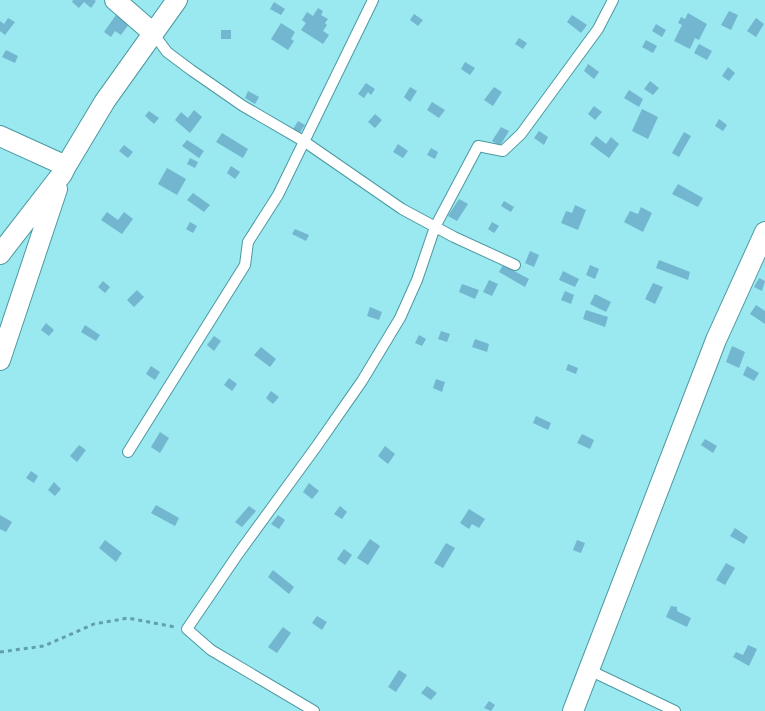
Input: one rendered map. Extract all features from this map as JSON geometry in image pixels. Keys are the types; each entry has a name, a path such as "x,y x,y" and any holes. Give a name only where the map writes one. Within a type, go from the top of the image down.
{"street":[{"path":"116,0 153,33"},
{"path":"0,254 64,170 106,101 177,0"},
{"path":"0,136 64,170"},
{"path":"0,360 64,170"},
{"path":"573,711 716,340 765,232"}],"lane":[{"path":"128,452 246,265 248,242 278,195 373,0"},
{"path":"314,711 211,650 187,628 362,381 400,318 418,280 435,227 478,146 503,151 521,134 598,29 613,0"},
{"path":"153,33 167,52 179,61 243,106 305,142 402,209 515,265"},
{"path":"589,670 675,711"}],"path":[{"path":"0,652 44,646 94,624 128,618 187,628"}],"building":[{"path":"73,0 96,1 91,8 84,2 79,8 72,2"},
{"path":"274,2 285,9 281,15 270,9"},
{"path":"318,8 323,11 321,15 328,19 323,31 329,35 323,44 301,30 306,23 302,20 307,12 313,16"},
{"path":"729,11 738,15 731,30 721,25"},
{"path":"688,13 707,24 699,40 695,38 690,49 674,41 682,25 678,23 681,17 685,19"},
{"path":"414,14 423,20 418,26 410,20"},
{"path":"116,15 129,24 121,35 115,31 111,37 104,32"},
{"path":"572,15 587,25 581,33 567,22"},
{"path":"8,18 15,22 5,35 0,31 0,21 4,24"},
{"path":"756,18 764,24 756,37 747,31"},
{"path":"281,23 295,32 291,39 294,41 288,50 271,39"},
{"path":"656,24 666,30 662,37 652,31"},
{"path":"221,30 231,30 231,39 221,39"},
{"path":"519,38 527,43 523,49 515,44"},
{"path":"646,40 657,46 653,53 642,47"},
{"path":"699,44 712,51 707,60 694,53"},
{"path":"6,50 18,56 15,63 2,57"},
{"path":"465,62 475,68 470,75 461,69"},
{"path":"588,64 599,72 594,79 584,71"},
{"path":"728,67 735,73 729,81 722,76"},
{"path":"650,81 659,88 653,95 644,89"},
{"path":"366,83 375,89 371,95 368,92 364,98 358,94"},
{"path":"410,87 417,91 410,102 404,97"},
{"path":"494,87 502,92 493,106 484,100"},
{"path":"629,90 643,99 639,107 624,98"},
{"path":"248,91 259,97 255,104 245,98"},
{"path":"432,102 445,110 439,118 427,110"},
{"path":"594,106 602,112 595,120 588,114"},
{"path":"642,109 658,117 648,139 632,131"},
{"path":"194,110 202,117 190,133 175,120 181,112 188,118"},
{"path":"149,111 159,118 154,124 145,116"},
{"path":"375,114 382,120 375,128 368,122"},
{"path":"719,119 727,125 723,131 715,126"},
{"path":"298,121 305,125 299,134 292,131"},
{"path":"501,127 509,131 500,146 492,141"},
{"path":"539,131 548,137 544,145 534,138"},
{"path":"684,132 691,136 679,157 672,153"},
{"path":"222,133 248,149 243,158 216,142"},
{"path":"596,136 606,144 611,137 619,144 609,158 590,144"},
{"path":"187,140 204,151 199,158 182,146"},
{"path":"398,144 408,151 403,158 393,152"},
{"path":"124,145 133,152 128,158 119,151"},
{"path":"431,148 438,152 435,159 427,155"},
{"path":"190,158 198,162 195,168 187,164"},
{"path":"231,166 240,172 235,179 227,173"},
{"path":"167,168 186,179 177,195 158,184"},
{"path":"678,184 703,198 698,207 672,194"},
{"path":"193,193 210,205 204,212 187,200"},
{"path":"459,199 468,204 457,221 448,216"},
{"path":"504,201 514,207 511,212 501,206"},
{"path":"575,205 586,210 578,230 561,223 566,211 572,213"},
{"path":"641,207 652,213 643,232 624,222 630,211 638,214"},
{"path":"107,212 118,220 124,212 133,219 122,234 101,220"},
{"path":"190,222 197,226 193,233 186,229"},
{"path":"492,222 499,226 494,233 488,229"},
{"path":"295,229 309,235 306,241 292,234"},
{"path":"530,251 539,255 534,267 525,263"},
{"path":"659,260 690,272 688,280 656,268"},
{"path":"503,265 529,279 525,287 499,272"},
{"path":"590,265 599,269 595,279 586,275"},
{"path":"563,271 579,279 575,287 559,280"},
{"path":"759,278 765,281 762,291 754,287"},
{"path":"489,280 498,284 492,296 483,292"},
{"path":"103,281 110,287 105,293 98,287"},
{"path":"653,283 663,287 655,304 645,299"},
{"path":"462,284 479,290 475,299 459,292"},
{"path":"137,290 144,297 134,307 127,300"},
{"path":"565,291 574,295 571,304 561,300"},
{"path":"595,294 611,302 606,312 590,304"},
{"path":"756,305 765,311 765,324 750,314"},
{"path":"370,307 382,312 379,320 367,316"},
{"path":"586,310 608,317 605,327 583,319"},
{"path":"46,323 54,330 49,336 41,330"},
{"path":"85,325 100,335 96,341 81,332"},
{"path":"441,331 450,334 447,342 438,339"},
{"path":"419,335 426,339 422,346 415,343"},
{"path":"214,336 221,341 214,351 207,345"},
{"path":"475,339 489,344 487,352 472,347"},
{"path":"732,346 745,352 739,368 726,362"},
{"path":"261,347 276,359 270,367 254,355"},
{"path":"568,364 578,368 576,374 566,370"},
{"path":"151,366 160,372 155,380 146,374"},
{"path":"747,366 759,373 754,381 743,375"},
{"path":"229,378 237,384 232,391 224,385"},
{"path":"436,379 445,382 442,392 433,388"},
{"path":"271,391 279,397 273,404 266,398"},
{"path":"536,416 551,423 548,430 533,423"},
{"path":"160,432 169,438 160,453 151,447"},
{"path":"582,434 594,440 590,449 577,443"},
{"path":"705,439 717,446 713,453 701,445"},
{"path":"79,445 86,450 77,462 70,456"},
{"path":"385,446 395,454 388,464 378,456"},
{"path":"31,471 38,476 34,483 26,478"},
{"path":"54,482 61,489 55,496 48,490"},
{"path":"309,483 319,491 312,499 303,492"},
{"path":"156,505 179,518 175,526 151,513"},
{"path":"249,506 256,511 242,527 235,522"},
{"path":"340,506 347,512 342,519 334,514"},
{"path":"469,509 485,519 479,528 472,524 469,529 460,523"},
{"path":"0,515 12,522 6,532 0,529"},
{"path":"278,515 285,520 279,529 271,524"},
{"path":"735,528 748,537 744,544 730,536"},
{"path":"370,539 380,546 368,565 357,558"},
{"path":"105,540 122,553 116,562 99,548"},
{"path":"577,540 585,543 581,553 573,550"},
{"path":"446,543 455,548 443,568 434,563"},
{"path":"344,549 352,555 345,565 337,559"},
{"path":"726,563 735,568 725,585 716,580"},
{"path":"273,570 294,587 289,594 268,577"},
{"path":"671,606 677,607 677,611 691,618 687,627 666,617"},
{"path":"317,616 327,622 322,630 312,623"},
{"path":"283,627 291,633 277,653 268,647"},
{"path":"748,645 757,649 749,666 733,657 736,652 743,655"},
{"path":"399,670 407,675 396,692 388,687"},
{"path":"427,686 437,693 431,700 421,693"},
{"path":"489,701 495,705 491,711 484,708"}]}
